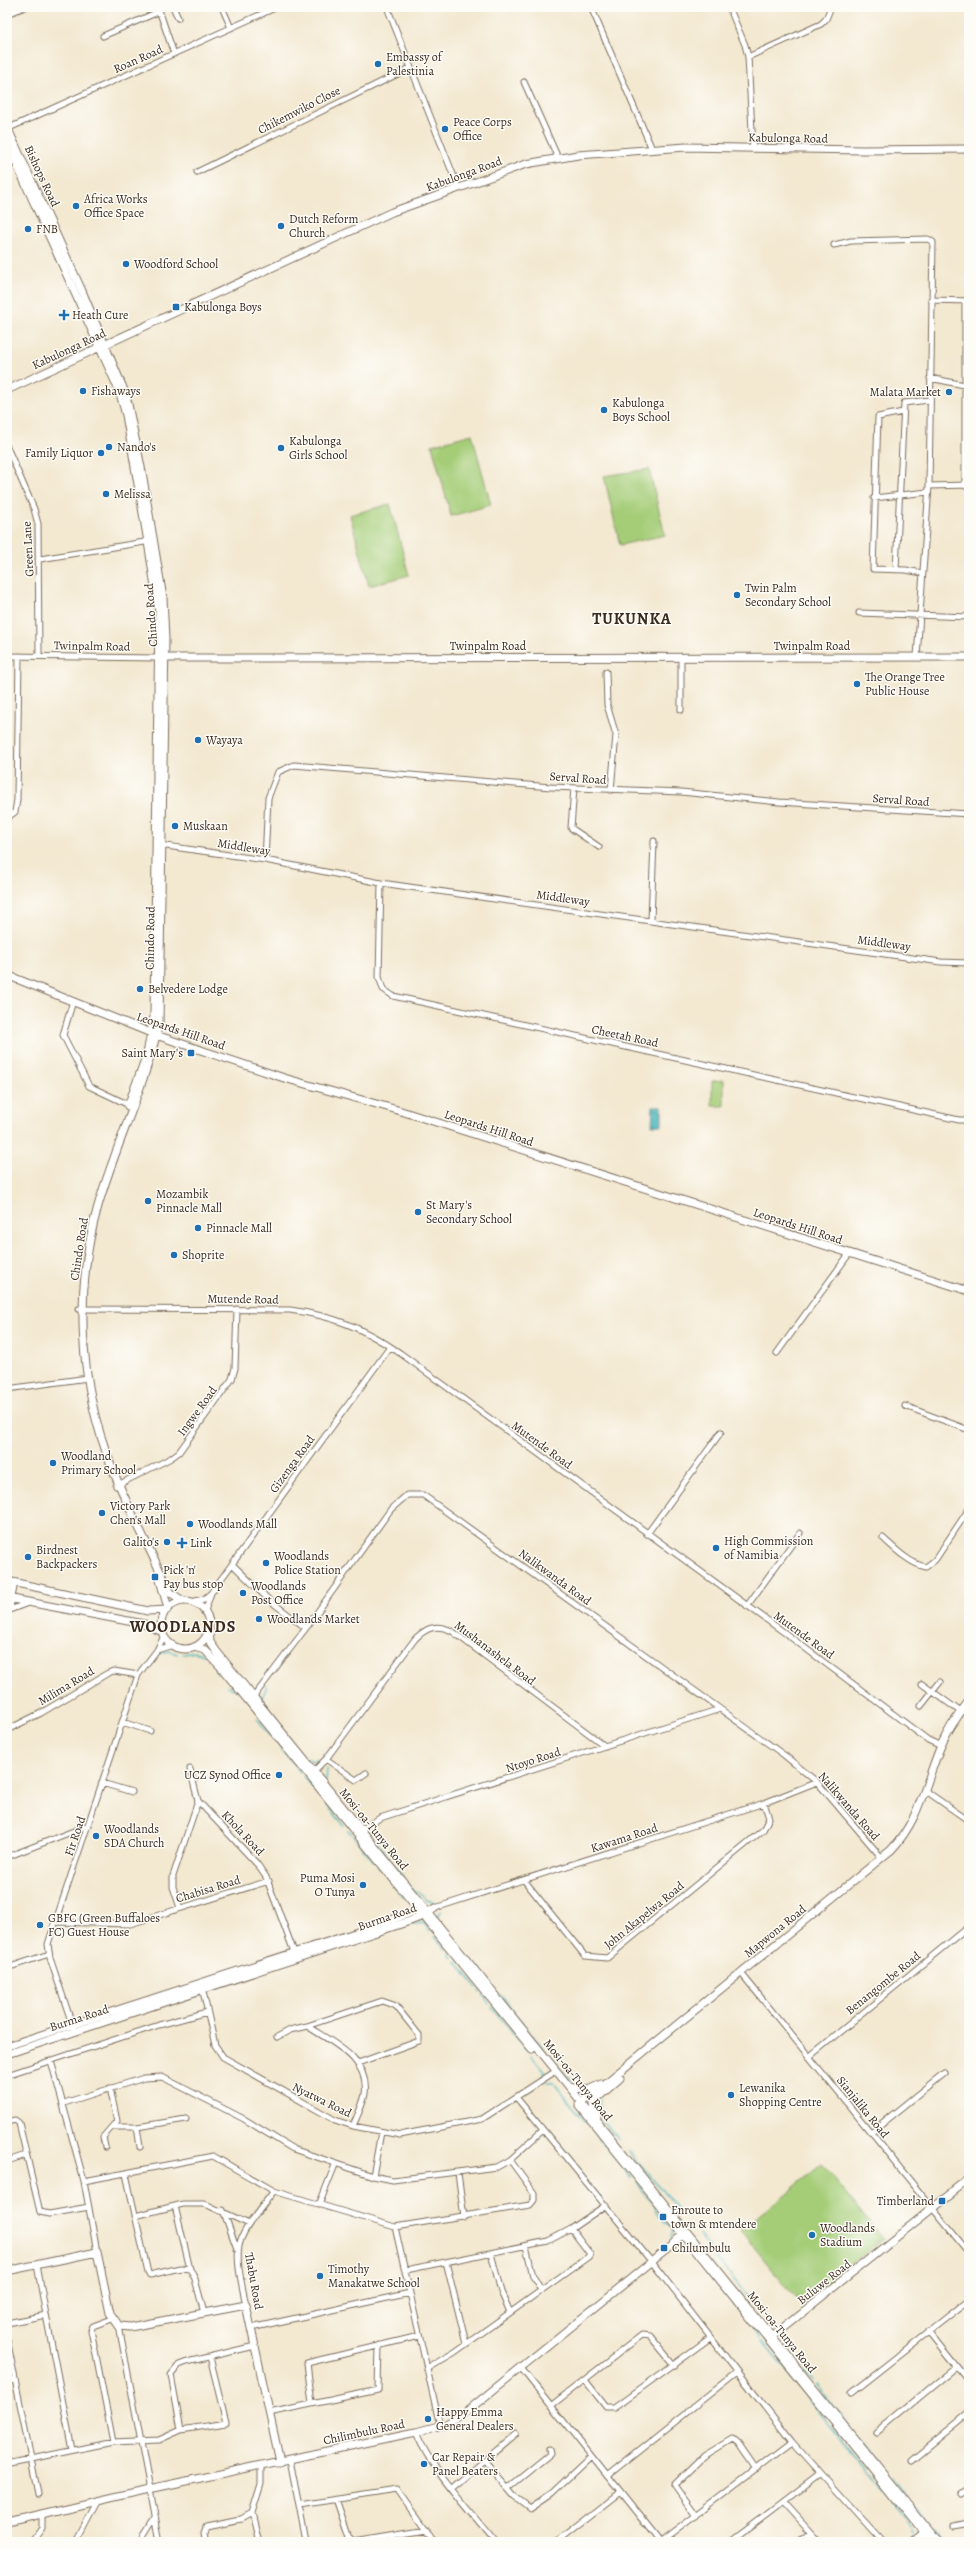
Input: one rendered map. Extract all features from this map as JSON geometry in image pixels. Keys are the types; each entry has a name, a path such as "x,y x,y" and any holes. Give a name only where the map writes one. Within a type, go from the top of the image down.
{"main road":[{"name":"Bishops Road","path":"7,128 102,346"},
{"name":"Bishops Road","path":"7,143 102,346"},
{"name":"Kabulonga Road","path":"7,390 392,212 458,187 526,164 558,158 652,149 969,149"},
{"name":"Chindo Road","path":"102,346 128,401 151,541 159,612 161,658 159,1023 153,1034"},
{"name":"Twinpalm Road","path":"161,658 969,657"},
{"name":"Chindo Road","path":"159,845 153,1034 150,1048 131,1106 100,1184 89,1220 83,1252 80,1340 95,1427 117,1485 160,1582 168,1609"},
{"name":"Leopards Hill Road","path":"7,975 153,1034 284,1078 401,1111 969,1292"},
{"path":"137,1027 144,1026 154,1016"},
{"path":"137,1027 147,1038 150,1048 170,1040 161,1030 159,1023"},
{"name":"Chindo Road","path":"117,1485 168,1587 177,1598 187,1601"},
{"path":"7,1580 148,1610 168,1609 187,1601 205,1611 209,1629 202,1642 194,1647 180,1648 173,1645 163,1634 144,1624 9,1598"},
{"path":"163,1634 162,1618 168,1609"},
{"name":"Mosi-oa-Tunya Road","path":"209,1629 210,1642 213,1647 251,1700 310,1774 580,2103 769,2339 924,2529 938,2542"},
{"name":"Mosi-oa-Tunya Road","path":"194,1647 204,1650 251,1700"},
{"name":"Mapwona Road","path":"580,2103 644,2053 882,1858 907,1831 926,1791 941,1746 969,1701"},
{"name":"Burma Road","path":"7,2054 74,2028 435,1908"},
{"name":"Burma Road","path":"202,1985 294,1952 423,1912"},
{"name":"Burma Road","path":"7,2046 74,2028"},
{"path":"602,2126 595,2112 595,2100 644,2053"},
{"path":"569,2086 588,2090 600,2084 633,2061"},
{"name":"Mosi-oa-Tunya Road","path":"554,2072 569,2086 580,2103 602,2126 686,2235"},
{"name":"Buluwe Road","path":"769,2339 969,2179"},
{"name":"Chilimbulu Road","path":"7,2522 98,2500 290,2460 440,2426 460,2416 651,2261 686,2235"},
{"path":"7,2271 97,2252 112,2319 120,2326 130,2326 246,2305"},
{"name":"Thabu Road","path":"246,2305 280,2462"},
{"path":"910,2542 924,2529"},
{"name":"Mosi-oa-Tunya Road","path":"924,2529 931,2542"}],"street":[{"path":"7,14 25,7"},
{"path":"173,7 178,18"},
{"path":"222,7 231,28"},
{"name":"Roan Road","path":"7,128 277,7"},
{"path":"387,7 458,187"},
{"path":"591,7 632,99 652,149"},
{"path":"729,7 743,38 748,57 753,149"},
{"path":"103,36 158,9 174,54"},
{"path":"748,57 821,24 826,19 830,9"},
{"name":"Chikemwiko Close","path":"197,172 410,68"},
{"path":"524,82 558,158"},
{"path":"834,245 851,241 931,240 933,245 929,400 929,486 917,657"},
{"path":"929,486 967,486 968,408 967,301 931,300"},
{"path":"930,378 968,386"},
{"path":"896,569 903,412 906,401 929,400"},
{"path":"903,412 878,417 874,498 873,569 896,569 922,573"},
{"name":"Green Lane","path":"7,447 36,516 40,559 39,656"},
{"path":"874,498 928,492"},
{"path":"40,559 151,541"},
{"path":"859,613 969,617"},
{"name":"Twinpalm Road","path":"7,656 161,658"},
{"path":"7,818 15,812 17,800 19,656"},
{"path":"681,657 681,710"},
{"path":"606,672 607,705 616,735 611,790"},
{"name":"Serval Road","path":"265,860 270,790 278,772 288,765 574,788 681,792 778,802 969,814"},
{"path":"574,788 571,828 599,847"},
{"path":"651,920 654,841"},
{"name":"Middleway","path":"159,845 265,860 381,882 941,962 969,963"},
{"name":"Cheetah Road","path":"381,882 379,977 382,989 393,996 867,1101 959,1120 969,1120"},
{"path":"73,1001 63,1035 86,1082 94,1088 131,1106"},
{"path":"777,1353 849,1254"},
{"name":"Mutende Road","path":"81,1309 260,1308 312,1313 348,1323 390,1347 747,1606 928,1740 941,1746"},
{"name":"Ingwe Road","path":"117,1485 171,1458 179,1452 232,1379 235,1368 237,1309"},
{"name":"Gizenga Road","path":"187,1601 204,1599 211,1593 390,1347"},
{"path":"7,1389 86,1378"},
{"path":"905,1406 969,1430"},
{"path":"647,1534 720,1432"},
{"name":"Nalikwanda Road","path":"251,1700 306,1628 391,1509 407,1495 423,1495 720,1709 817,1782 882,1858"},
{"path":"883,1538 896,1550 926,1567 935,1560 969,1509"},
{"path":"747,1606 800,1533"},
{"path":"232,1564 270,1600 306,1628"},
{"path":"16,1582 9,1598 7,1610 33,1603"},
{"name":"Gizenga Road","path":"205,1611 211,1593"},
{"name":"Mushanashela Road","path":"310,1774 326,1759 415,1639 423,1631 432,1627 442,1627 452,1631 605,1746"},
{"name":"Fir Road","path":"74,2028 49,1954 48,1944 138,1675 157,1650 163,1634"},
{"path":"157,1650 173,1645"},
{"name":"Milima Road","path":"7,1730 41,1713 108,1673 114,1671 138,1675"},
{"path":"921,1706 940,1682"},
{"path":"922,1684 961,1712"},
{"name":"Ntoyo Road","path":"358,1831 380,1818 720,1709"},
{"path":"122,1722 150,1731"},
{"path":"326,1759 356,1780 366,1773"},
{"path":"180,1908 173,1887 173,1876 198,1801 190,1769"},
{"name":"Kawama Road","path":"435,1908 764,1803 817,1782"},
{"path":"102,1783 132,1792"},
{"path":"926,1791 969,1821"},
{"name":"Khola Road","path":"198,1801 257,1864 269,1882"},
{"name":"John Akapelwa Road","path":"524,1880 585,1956 602,1959 607,1958 763,1830 769,1818 764,1803"},
{"path":"7,1857 89,1825"},
{"path":"269,1882 294,1952"},
{"name":"Chabisa Road","path":"55,1922 130,1924 269,1882"},
{"name":"Benangombe Road","path":"809,2057 969,1926"},
{"path":"7,1968 49,1954"},
{"name":"Sianjalika Road","path":"741,1973 969,2253"},
{"name":"Nyatwa Road","path":"202,1985 215,2045 223,2057 304,2104 353,2126 381,2132 408,2134 482,2119 554,2072"},
{"path":"277,2037 290,2030 307,2026 382,2001 394,2003 419,2035 419,2041 358,2063"},
{"path":"7,2075 158,2025 207,2012"},
{"path":"307,2026 348,2053 358,2063 365,2091 353,2126"},
{"path":"51,2061 64,2103 84,2181 97,2252"},
{"path":"871,2132 944,2073"},
{"path":"64,2103 144,2078 162,2077 244,2119 293,2149 335,2165 372,2176 393,2180 497,2167 510,2160 544,2130"},
{"path":"105,2147 103,2137 114,2127 117,2121 110,2088"},
{"path":"516,2097 651,2261 792,2442 819,2474 882,2542"},
{"path":"7,2122 15,2120 19,2123 40,2212 49,2214 89,2207"},
{"path":"114,2127 136,2127 186,2120"},
{"path":"136,2127 140,2147"},
{"path":"372,2176 381,2132"},
{"path":"7,2161 26,2155"},
{"path":"84,2181 213,2156 274,2191 395,2227 464,2217 530,2205 534,2200 534,2193 510,2160"},
{"path":"319,2205 335,2165"},
{"path":"458,2173 464,2217"},
{"path":"126,2174 149,2275 180,2268 190,2270"},
{"name":"Thabu Road","path":"246,2305 238,2265 237,2250 240,2238 274,2191"},
{"path":"135,2216 176,2206 205,2204 222,2210 249,2224"},
{"path":"406,2270 548,2241 571,2229 606,2205"},
{"path":"176,2206 190,2270 195,2279 204,2313"},
{"path":"222,2210 237,2250"},
{"path":"395,2227 406,2270 426,2369 440,2426"},
{"path":"426,2369 446,2358 589,2256 590,2254 571,2229"},
{"path":"7,2240 9,2248 7,2260"},
{"path":"526,2246 533,2276 541,2290"},
{"path":"491,2253 501,2292 510,2312"},
{"path":"446,2262 466,2343"},
{"path":"37,2265 72,2450"},
{"path":"251,2328 410,2293"},
{"path":"851,2393 969,2300"},
{"path":"7,2323 46,2315"},
{"path":"112,2319 93,2326 91,2330 113,2442"},
{"path":"120,2326 160,2542"},
{"path":"928,2331 969,2382"},
{"path":"552,2405 642,2335 650,2336 674,2365"},
{"path":"312,2404 307,2363 419,2336"},
{"path":"585,2380 606,2407 615,2407 710,2338"},
{"path":"7,2339 38,2494"},
{"path":"269,2412 378,2390 379,2345"},
{"path":"180,2430 171,2375 179,2365 255,2346"},
{"path":"7,2464 113,2442 141,2439 159,2440 180,2430 226,2423 210,2357"},
{"path":"877,2432 956,2367"},
{"path":"521,2368 660,2542 792,2442"},
{"path":"607,2476 737,2372"},
{"path":"7,2381 15,2380"},
{"path":"912,2460 969,2413"},
{"path":"416,2432 426,2452 452,2488 495,2542"},
{"path":"452,2488 485,2462 516,2434"},
{"path":"696,2516 674,2485 704,2456 732,2439 736,2441 756,2470"},
{"path":"508,2488 550,2454 549,2449"},
{"path":"485,2462 518,2499 530,2508 552,2493 592,2456"},
{"path":"290,2460 306,2542"},
{"path":"259,2542 252,2513 262,2484 261,2466"},
{"path":"729,2542 819,2474"},
{"path":"961,2494 969,2488"},
{"path":"299,2505 397,2490 434,2542"},
{"path":"556,2542 620,2492"},
{"path":"336,2499 349,2537 353,2541 426,2529"},
{"path":"76,2542 98,2500"},
{"path":"783,2501 820,2542"},
{"path":"206,2542 204,2532 206,2526 242,2519 252,2513"},
{"path":"32,2542 42,2528 42,2514"},
{"path":"140,2542 155,2518"},
{"path":"952,2526 969,2523"},
{"path":"798,2542 811,2532"}],"green space":[{"path":"472,434 491,505 451,516 432,445"},
{"path":"649,469 665,535 620,545 604,476"},
{"path":"390,504 409,575 369,586 350,515"},
{"path":"724,1080 724,1106 712,1106 712,1081"},
{"name":"Woodlands Stadium","path":"822,2164 883,2239 800,2304 741,2231"}],"water":[{"path":"653,1106 662,1106 662,1125 652,1125"}],"waterway":[{"path":"158,1654 169,1651 177,1654"},
{"path":"183,1654 195,1652 205,1655"},
{"path":"214,1665 217,1674"},
{"path":"227,1686 234,1689"},
{"path":"267,1686 261,1700 269,1711"},
{"path":"257,1718 273,1739"},
{"path":"277,1742 288,1758"},
{"path":"290,1759 300,1772"},
{"path":"308,1759 313,1762 317,1760"},
{"path":"326,1781 327,1768"},
{"path":"303,1776 344,1825"},
{"path":"355,1817 362,1820 364,1818"},
{"path":"373,1827 370,1835 403,1876"},
{"path":"348,1830 374,1861"},
{"path":"386,1875 403,1897"},
{"path":"412,1888 427,1900 435,1903"},
{"path":"437,1918 440,1911"},
{"path":"413,1924 424,1923 430,1931"},
{"path":"435,1937 446,1950"},
{"path":"449,1953 452,1958"},
{"path":"456,1962 477,1988"},
{"path":"478,1968 485,1976"},
{"path":"488,1980 497,1992"},
{"path":"483,1995 489,2003"},
{"path":"500,1995 528,2030"},
{"path":"492,2007 527,2050"},
{"path":"531,2034 566,2076 582,2084"},
{"path":"531,2055 544,2071 542,2077"},
{"path":"547,2082 553,2082 589,2126"},
{"path":"599,2100 601,2118 618,2139"},
{"path":"592,2130 606,2147"},
{"path":"629,2151 681,2213"},
{"path":"610,2152 631,2177"},
{"path":"636,2183 654,2205 655,2211 664,2223 673,2228 671,2237"},
{"path":"699,2235 765,2319 773,2323"},
{"path":"679,2248 690,2250 760,2338"},
{"path":"762,2341 910,2524 912,2532"},
{"path":"785,2346 802,2369"},
{"path":"805,2372 813,2381"},
{"path":"816,2385 850,2427"},
{"path":"854,2433 887,2472"},
{"path":"891,2476 908,2499"},
{"path":"911,2503 932,2529"},
{"path":"936,2533 943,2542"},
{"path":"920,2541 924,2542"}],"place":[{"name":"Embassy of Palestinia","path":"378,64"},
{"name":"Peace Corps Office","path":"445,129"},
{"name":"Africa Works Office Space","path":"76,206"},
{"name":"Dutch Reform Church","path":"281,226"},
{"name":"FNB","path":"28,229"},
{"name":"Woodford School","path":"126,264"},
{"name":"Kabulonga Boys","path":"176,307"},
{"name":"Heath Cure","path":"64,315"},
{"name":"Fishaways","path":"83,391"},
{"name":"Malata Market","path":"949,392"},
{"name":"Kabulonga Boys School","path":"604,410"},
{"name":"Nando's","path":"109,447"},
{"name":"Kabulonga Girls School","path":"281,448"},
{"name":"Family Liquor","path":"101,453"},
{"name":"Melissa","path":"106,494"},
{"name":"Twin Palm Secondary School","path":"737,595"},
{"name":"The Orange Tree Public House","path":"857,684"},
{"name":"Wayaya","path":"198,740"},
{"name":"Muskaan","path":"175,826"},
{"name":"Belvedere Lodge","path":"140,989"},
{"name":"Saint Mary's","path":"191,1053"},
{"name":"Mozambik Pinnacle Mall","path":"148,1201"},
{"name":"St Mary's Secondary School","path":"418,1212"},
{"name":"Pinnacle Mall","path":"198,1228"},
{"name":"Shoprite","path":"174,1255"},
{"name":"Woodland Primary School","path":"53,1463"},
{"name":"Victory Park Chen's Mall","path":"102,1513"},
{"name":"Woodlands Mall","path":"190,1524"},
{"name":"Galito's","path":"167,1542"},
{"name":"Link","path":"182,1543"},
{"name":"High Commission of Namibia","path":"716,1548"},
{"name":"Birdnest Backpackers","path":"28,1557"},
{"name":"Woodlands Police Station","path":"266,1563"},
{"name":"Pick 'n' Pay bus stop","path":"155,1577"},
{"name":"Woodlands Post Office","path":"243,1593"},
{"name":"Woodlands Market","path":"259,1619"},
{"name":"UCZ Synod Office","path":"279,1775"},
{"name":"Woodlands SDA Church","path":"96,1836"},
{"name":"Puma Mosi O Tunya","path":"363,1885"},
{"name":"GBFC (Green Buffaloes FC) Guest House","path":"40,1925"},
{"name":"Lewanika Shopping Centre","path":"731,2095"},
{"name":"Timberland","path":"942,2201"},
{"name":"Enroute to town & mtendere","path":"663,2217"},
{"name":"Woodlands Stadium","path":"812,2235"},
{"name":"Chilumbulu","path":"664,2248"},
{"name":"Timothy Manakatwe School","path":"320,2276"},
{"name":"Happy Emma General Dealers","path":"428,2419"},
{"name":"Car Repair & Panel Beaters","path":"424,2464"}],"district":[{"name":"TUKUNKA","path":"632,618"},
{"name":"WOODLANDS","path":"183,1626"}]}
